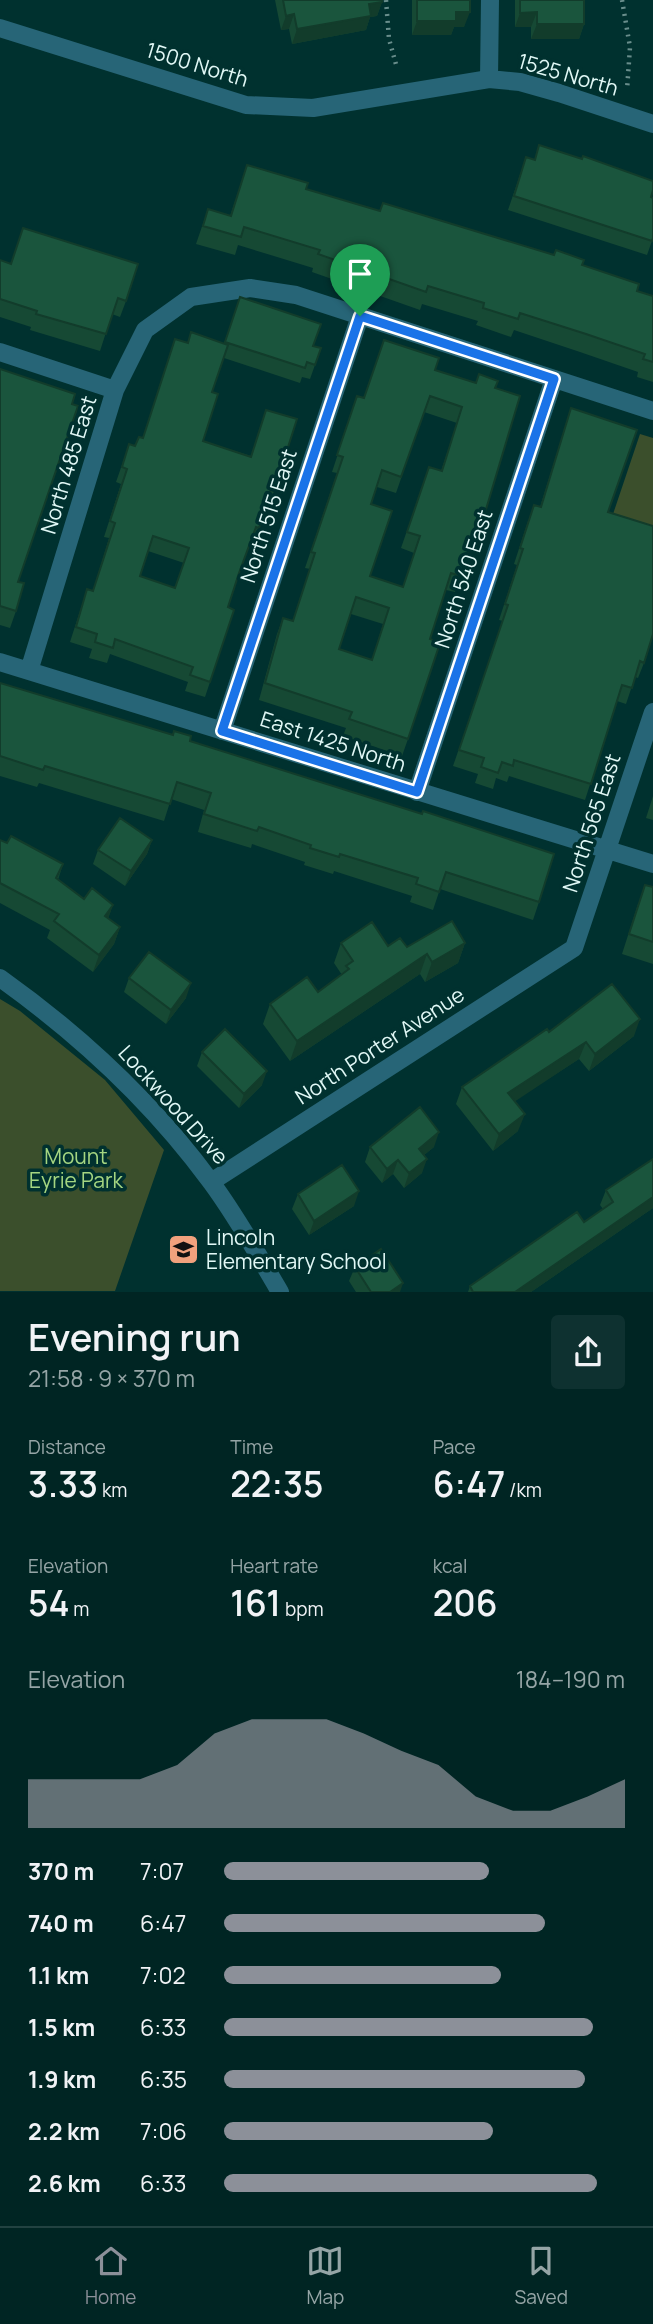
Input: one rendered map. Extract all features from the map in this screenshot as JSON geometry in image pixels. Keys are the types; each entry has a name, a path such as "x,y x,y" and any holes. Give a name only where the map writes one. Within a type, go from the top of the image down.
{"street":[{"path":"489,79 490,0"},
{"name":"1500 North","path":"0,28 246,104 313,108 387,96"},
{"name":"1525 North","path":"387,96 489,79 520,82 653,124"},
{"name":"North 485 East","path":"29,671 116,390 145,330 191,297 250,288 296,295 360,316"},
{"path":"360,316 653,411"},
{"name":"North 515 East","path":"222,731 360,316"},
{"path":"0,352 116,390"},
{"name":"North 540 East","path":"417,792 554,379"},
{"name":"East 1425 North","path":"0,662 653,864"},
{"name":"North 565 East","path":"574,948 653,712"},
{"name":"North Porter Avenue","path":"211,1182 574,948"},
{"name":"Lockwood Drive","path":"0,978 48,1012 115,1071 211,1182 280,1292"}],"path":[{"path":"386,0 389,39 397,68"},
{"path":"622,0 630,47 627,90"}],"green space":[{"path":"640,434 653,438 653,540 609,526"},
{"name":"Mount Eyrie Park","path":"0,999 20,1011 105,1080 164,1150 115,1291 0,1291"}],"building":[{"path":"283,0 382,2 369,4 371,16 297,29 294,14 286,16"},
{"path":"417,0 470,0 470,12 456,12 456,21 417,21"},
{"path":"520,0 584,0 584,24 537,24 537,12 520,13"},
{"path":"539,145 582,159 583,156 653,181 652,241 514,196 526,157 535,160"},
{"path":"247,165 308,183 306,189 380,211 383,203 554,255 556,250 584,260 582,265 639,284 637,291 653,296 653,362 643,359 645,354 586,334 520,313 518,319 483,308 484,303 428,286 426,292 318,254 320,250 244,227 241,237 203,226 208,209 231,216"},
{"path":"23,228 138,264 126,301 118,298 106,334 36,314 37,311 0,299 0,260 11,264"},
{"path":"240,297 321,324 313,346 321,348 315,365 307,362 305,368 225,342"},
{"path":"191,332 228,345 212,392 218,394 203,441 251,457 266,410 297,419 274,491 271,489 259,528 256,527 239,573 228,607 234,610 210,682 190,675 193,667 115,639 113,648 95,642 97,634 76,627 87,589 93,591 115,523 110,521 127,469 122,467 129,444 135,446 139,437 143,438 175,339 188,343","holes":["153,536 189,548 175,588 140,576"]},
{"path":"384,340 439,358 435,370 476,383 479,374 498,381 495,388 520,396 481,526 477,525 461,576 451,573 430,639 440,643 408,739 349,719 352,712 265,683 283,618 293,621 315,553 311,552 343,457 337,455 357,396 364,398","holes":["430,396 462,407 442,471 429,467 407,532 420,536 403,587 370,576 392,511 371,504 382,470 401,477","356,597 389,608 372,660 339,649"]},
{"path":"0,369 75,394 72,404 78,406 18,582 24,583 16,611 0,606"},
{"path":"571,408 637,430 608,512 653,526 653,634 644,663 640,661 632,688 622,685 591,784 514,760 513,766 502,762 498,773 481,767 484,758 459,750 508,605 505,604 534,505 541,507"},
{"path":"0,683 173,735 174,731 191,736 190,741 422,814 423,811 554,854 539,902 446,872 439,892 416,884 418,878 340,854 339,857 310,848 311,845 259,827 257,831 204,814 211,793 177,782 170,804 45,766 43,770 0,756"},
{"path":"120,818 152,840 131,871 98,850"},
{"path":"11,836 63,864 56,878 84,899 92,888 113,905 105,916 120,927 99,955 54,921 59,914 0,883 0,840 7,843"},
{"path":"645,885 653,887 653,942 629,934"},
{"path":"452,921 465,943 432,962 427,954 297,1041 270,1004 307,977 318,992 349,969 346,966 353,961 341,943 372,922 388,946 400,938 407,947"},
{"path":"149,952 191,983 171,1010 129,978"},
{"path":"612,984 640,1019 595,1054 586,1042 508,1093 525,1114 499,1134 462,1087 547,1029 549,1032"},
{"path":"225,1029 267,1071 244,1094 202,1052"},
{"path":"420,1107 439,1132 419,1149 427,1159 409,1173 398,1160 387,1169 370,1147"},
{"path":"653,1159 653,1197 515,1292 473,1292 470,1286 577,1212 584,1222 613,1202 606,1190"},
{"path":"342,1165 359,1191 314,1221 298,1194"},
{"path":"381,1249 403,1283 390,1292 371,1292 355,1267"}],"place":[{"name":"Lincoln Elementary School","path":"183,1250"}],"route":[{"path":"360,316 554,379 417,792 222,731 360,316"}]}
